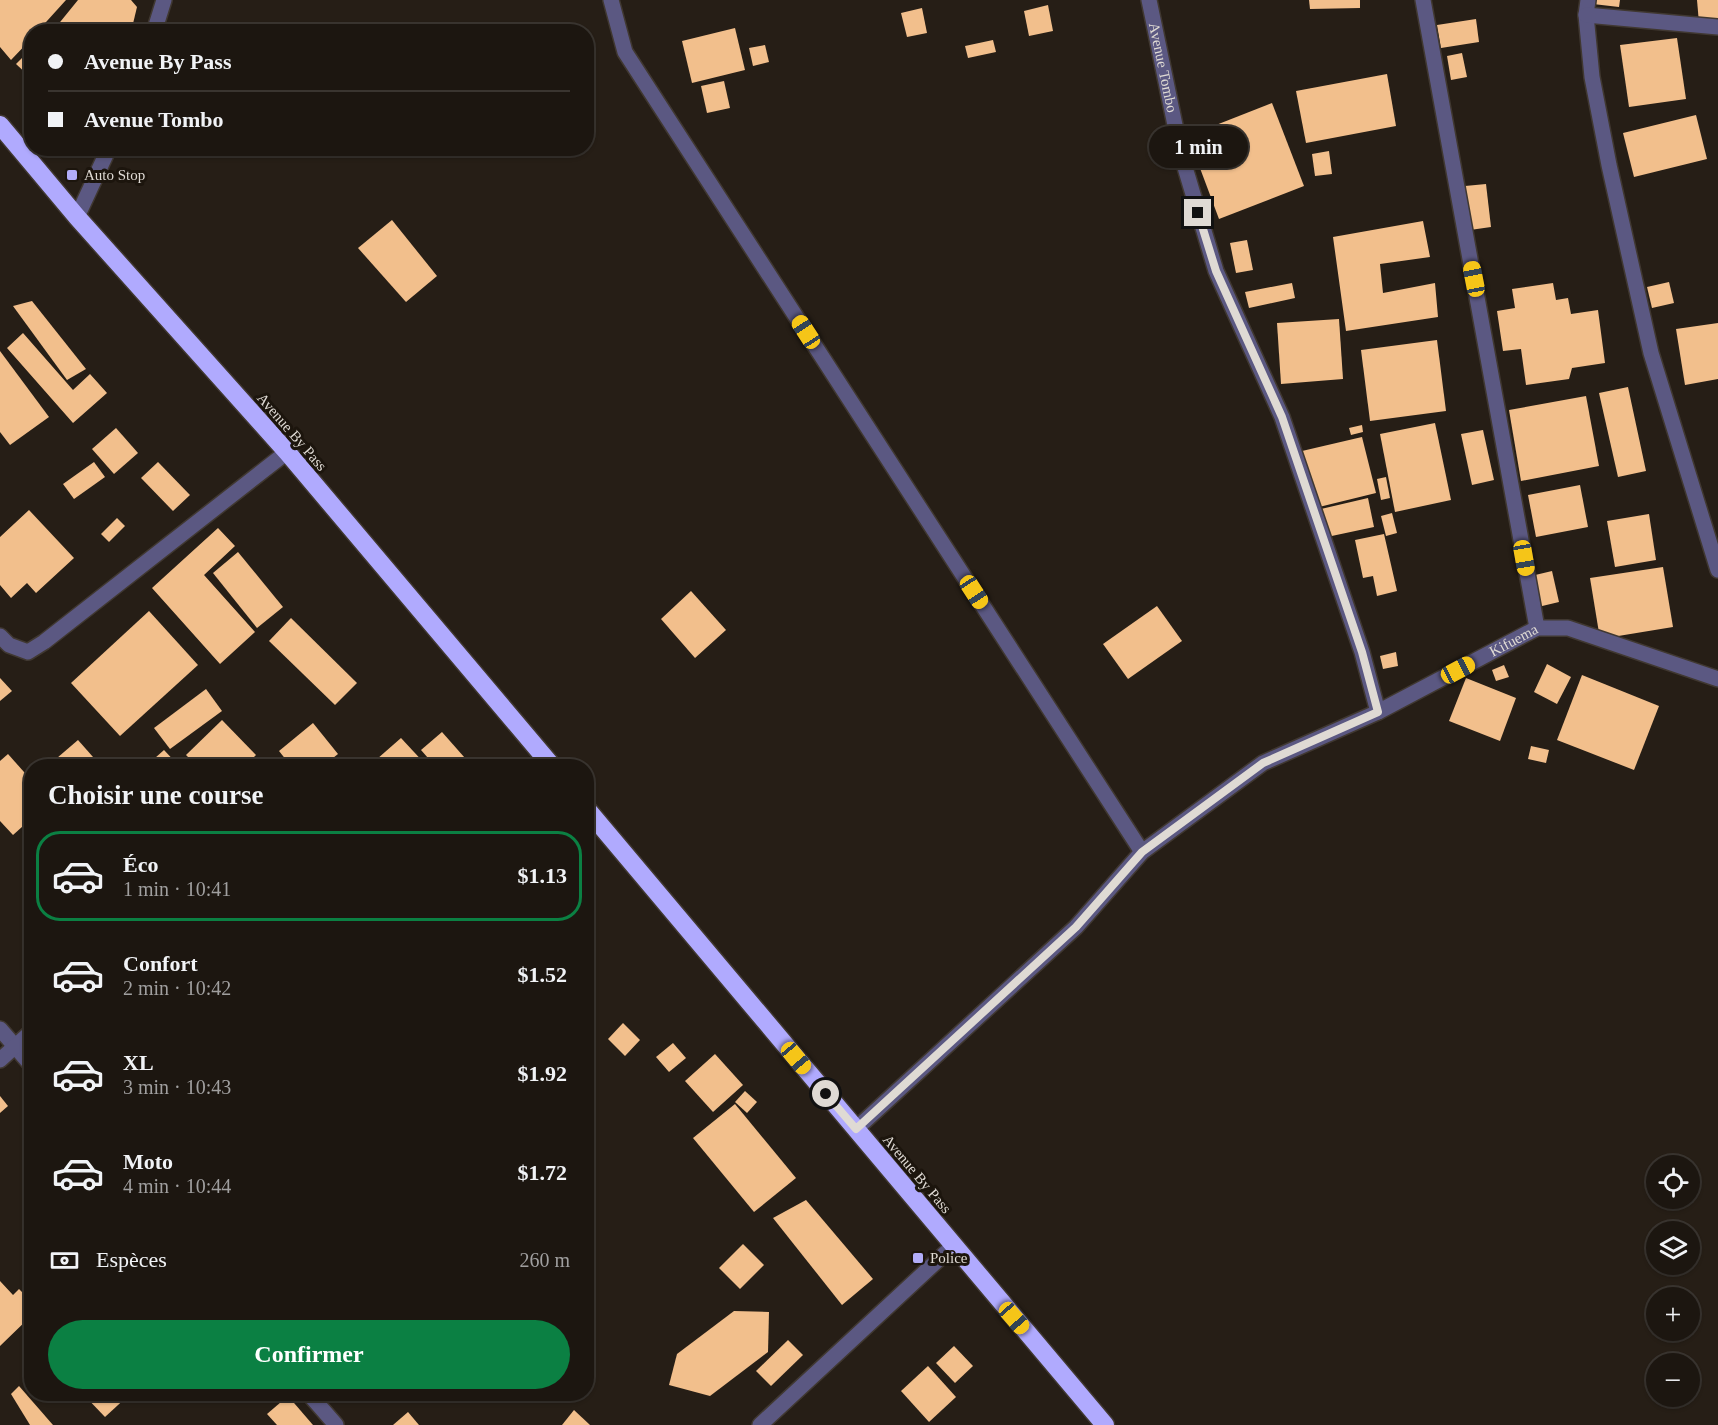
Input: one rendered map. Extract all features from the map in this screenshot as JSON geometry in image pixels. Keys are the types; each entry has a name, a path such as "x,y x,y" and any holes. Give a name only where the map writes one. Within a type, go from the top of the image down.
{"highway":[{"name":"Avenue By Pass","path":"0,125 24,154"},
{"name":"Avenue By Pass","path":"26,156 77,217 287,452 546,759"},
{"name":"Avenue By Pass","path":"594,818 1105,1425"}],"street":[{"path":"156,24 164,0"},
{"path":"611,0 625,52 1142,852"},
{"name":"Avenue Tombo","path":"1149,0 1181,154 1216,271 1282,417 1362,652 1378,712"},
{"path":"1423,0 1537,628"},
{"path":"1718,27 1587,7 1592,77 1651,353 1718,570"},
{"path":"77,217 105,156"},
{"path":"0,636 9,645 28,652 44,642 287,452"},
{"name":"Kifuema","path":"856,1129 1076,927 1142,852 1263,763 1378,712 1537,628 1568,628 1718,680"},
{"path":"0,1029 24,1057"},
{"path":"0,1060 24,1038"},
{"path":"760,1425 953,1246"},
{"path":"315,1401 336,1425"}],"building":[{"path":"0,0 66,0 44,24 24,24 24,46 11,60 0,47"},
{"path":"78,0 131,0 137,7 133,24 58,24"},
{"path":"1309,0 1360,0 1360,8 1310,9"},
{"path":"1593,0 1620,0 1619,7 1593,4"},
{"path":"1697,0 1718,0 1718,21 1699,23"},
{"path":"1048,5 1053,31 1029,36 1024,11"},
{"path":"922,8 927,33 907,37 901,13"},
{"path":"1476,19 1479,42 1441,48 1437,25"},
{"path":"735,28 745,70 692,83 682,41"},
{"path":"1677,38 1686,99 1629,107 1620,45"},
{"path":"993,40 996,52 968,58 965,46"},
{"path":"765,45 769,62 753,66 749,48"},
{"path":"1462,53 1467,77 1451,80 1447,56"},
{"path":"24,56 24,71 16,64"},
{"path":"1387,74 1396,126 1306,143 1296,91"},
{"path":"724,81 730,108 707,113 701,86"},
{"path":"1272,103 1304,186 1219,219 1188,136"},
{"path":"1696,115 1707,159 1634,177 1623,133"},
{"path":"1329,151 1332,174 1315,176 1312,154"},
{"path":"1486,184 1491,227 1470,230 1465,186"},
{"path":"392,220 437,276 406,302 358,248"},
{"path":"1423,221 1430,257 1380,264 1383,293 1435,283 1438,317 1346,331 1333,237"},
{"path":"1247,240 1253,270 1236,273 1230,243"},
{"path":"1669,282 1674,303 1652,308 1647,287"},
{"path":"1292,283 1295,298 1249,308 1245,292"},
{"path":"1553,283 1556,300 1568,298 1571,314 1598,310 1605,363 1572,368 1569,379 1526,385 1521,349 1503,351 1497,311 1515,308 1512,289"},
{"path":"32,301 86,369 67,380 13,306"},
{"path":"1339,319 1343,379 1281,384 1277,323"},
{"path":"1718,323 1718,379 1685,385 1676,329"},
{"path":"23,333 73,390 90,374 107,393 73,423 7,348"},
{"path":"1437,340 1446,411 1370,421 1361,350"},
{"path":"0,351 49,417 10,445 0,432"},
{"path":"1628,387 1646,471 1618,477 1599,393"},
{"path":"1586,396 1599,466 1521,481 1509,410"},
{"path":"1435,423 1451,500 1395,512 1380,434"},
{"path":"1362,425 1363,432 1351,435 1349,428"},
{"path":"116,428 138,453 114,474 92,449"},
{"path":"1483,430 1494,480 1472,485 1461,434"},
{"path":"1362,437 1376,493 1315,508 1302,451"},
{"path":"94,462 105,477 74,499 63,484"},
{"path":"158,462 190,495 173,511 141,478"},
{"path":"1386,477 1390,498 1381,500 1377,479"},
{"path":"1580,485 1588,527 1536,537 1528,495"},
{"path":"1368,498 1374,527 1327,537 1321,509"},
{"path":"29,510 74,558 36,593 27,583 11,598 0,585 0,537"},
{"path":"1392,513 1397,533 1386,536 1381,516"},
{"path":"1649,514 1656,560 1615,567 1607,521"},
{"path":"117,518 125,526 109,542 101,534"},
{"path":"218,528 235,546 204,575 255,632 220,664 152,588"},
{"path":"1384,534 1397,591 1377,596 1373,576 1363,578 1355,540"},
{"path":"238,552 283,607 257,628 213,573"},
{"path":"1663,567 1673,627 1600,639 1590,578"},
{"path":"1552,571 1559,602 1538,607 1531,576"},
{"path":"691,591 726,630 695,658 661,619"},
{"path":"1157,606 1182,641 1128,679 1103,644"},
{"path":"149,611 198,665 120,736 71,683"},
{"path":"291,618 357,683 335,705 269,641"},
{"path":"1396,652 1398,666 1383,669 1380,656"},
{"path":"1547,664 1571,677 1557,704 1534,692"},
{"path":"1504,665 1509,677 1496,681 1492,670"},
{"path":"1582,675 1659,706 1634,770 1557,740"},
{"path":"0,678 12,691 0,701"},
{"path":"1466,678 1516,698 1500,741 1449,721"},
{"path":"206,689 222,711 170,749 154,728"},
{"path":"222,720 256,755 252,759 190,759 186,755"},
{"path":"313,723 338,754 332,759 285,759 279,751"},
{"path":"442,732 466,759 429,759 421,750"},
{"path":"401,738 420,759 377,759"},
{"path":"78,740 95,759 56,759"},
{"path":"1531,746 1549,750 1546,763 1528,759"},
{"path":"164,750 172,759 154,759"},
{"path":"8,754 24,772 24,825 13,835 0,821 0,761"},
{"path":"623,1023 640,1040 625,1056 608,1039"},
{"path":"673,1043 686,1058 669,1072 656,1057"},
{"path":"715,1054 743,1085 713,1112 685,1081"},
{"path":"745,1091 757,1102 747,1113 735,1102"},
{"path":"0,1096 8,1106 0,1113"},
{"path":"735,1104 796,1178 754,1212 693,1138"},
{"path":"806,1200 873,1279 842,1305 773,1218"},
{"path":"743,1244 764,1265 740,1289 719,1268"},
{"path":"0,1281 13,1295 19,1289 24,1294 24,1323 0,1346"},
{"path":"734,1311 769,1312 768,1352 710,1396 669,1385 677,1354"},
{"path":"788,1340 803,1355 771,1386 756,1371"},
{"path":"954,1346 973,1366 955,1383 936,1363"},
{"path":"928,1366 956,1397 929,1422 901,1391"},
{"path":"19,1386 24,1392 24,1401 32,1401 53,1425 30,1425 11,1394"},
{"path":"90,1401 122,1401 105,1417"},
{"path":"282,1401 292,1401 313,1425 277,1425 267,1414"},
{"path":"574,1410 590,1425 562,1425"},
{"path":"408,1412 419,1425 393,1425"}],"place":[{"name":"Auto Stop","path":"72,175"},
{"name":"Police","path":"918,1258"}],"route":[{"path":"826,1094 856,1129 1076,927 1142,852 1263,763 1378,712 1362,652 1282,417 1216,271 1198,213"}]}
